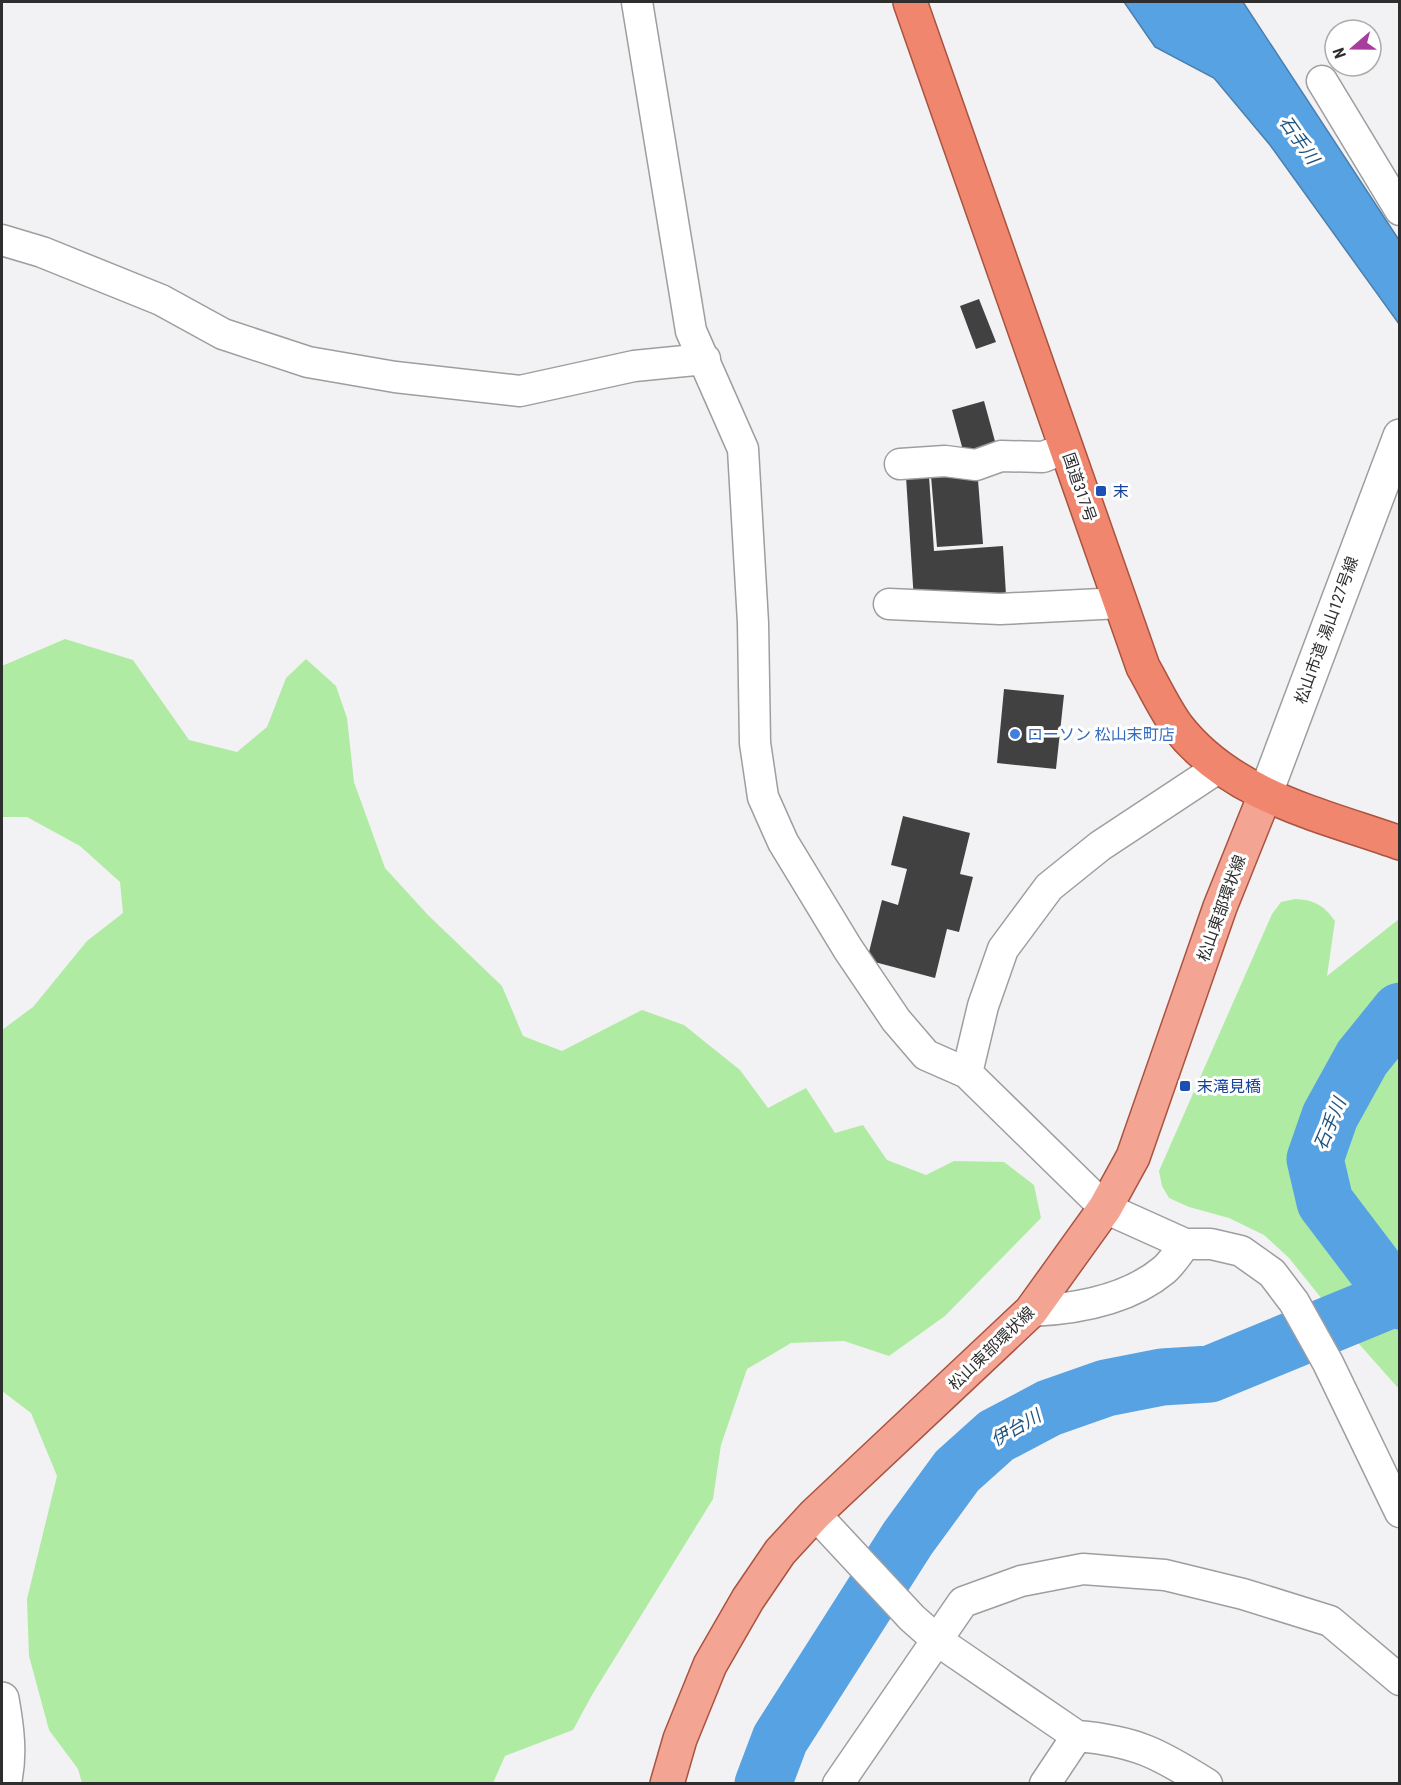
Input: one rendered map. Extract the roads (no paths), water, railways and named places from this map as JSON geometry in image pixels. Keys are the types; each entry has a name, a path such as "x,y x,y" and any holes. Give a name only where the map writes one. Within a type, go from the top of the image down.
{"highway":[{"name":"国道317号","path":"910,2 1143,667 1177,726 1218,768 1265,795 1400,843"}],"main road":[{"name":"松山東部環状線","path":"667,1784 680,1740 710,1665 748,1599 780,1552 815,1514 1031,1311 1105,1208 1133,1156 1220,907 1265,795"}],"street":[{"path":"637,2 691,331 743,449 753,622 755,743 763,797 801,871 848,950 896,1020 926,1055 968,1073 1105,1208 1185,1244 1210,1244 1241,1251 1272,1273 1294,1302 1328,1363 1400,1512"},
{"path":"1322,81 1400,210"},
{"path":"2,240 42,252 161,300 223,334 308,362 395,377 520,391 634,366 705,359"},
{"path":"900,464 945,461 976,465 1001,456 1043,457 1066,448"},
{"name":"松山市道 湯山127号線","path":"1265,795 1393,450"},
{"path":"889,603 1000,609 1120,603"},
{"path":"968,1073 983,1006 1003,949 1049,886 1100,846 1218,768"},
{"path":"1031,1311 1076,1309 1141,1285 1165,1269 1185,1244"},
{"path":"815,1514 912,1618 938,1641 1077,1736 1113,1739 1161,1754 1207,1784"},
{"path":"838,1784 963,1602 1021,1581 1083,1569 1165,1575 1243,1594 1330,1621 1400,1680"},
{"path":"2,1699 8,1769 4,1784"},
{"path":"1045,1784 1077,1736"}],"water":[{"path":"1124,2 1243,2 1399,240 1399,324 1270,145 1214,78 1155,47"}],"waterway":[{"name":"石手川","path":"1400,1011 1362,1058 1330,1116 1315,1159 1325,1202 1400,1301"},
{"name":"伊台川","path":"763,1784 780,1739 908,1538 957,1471 996,1436 1049,1408 1106,1388 1162,1377 1210,1374 1397,1297"}],"place":[{"name":"末","path":"1101,491"},
{"name":"ローソン 松山末町店","path":"1015,734"},
{"name":"末滝見橋","path":"1185,1086"}]}
